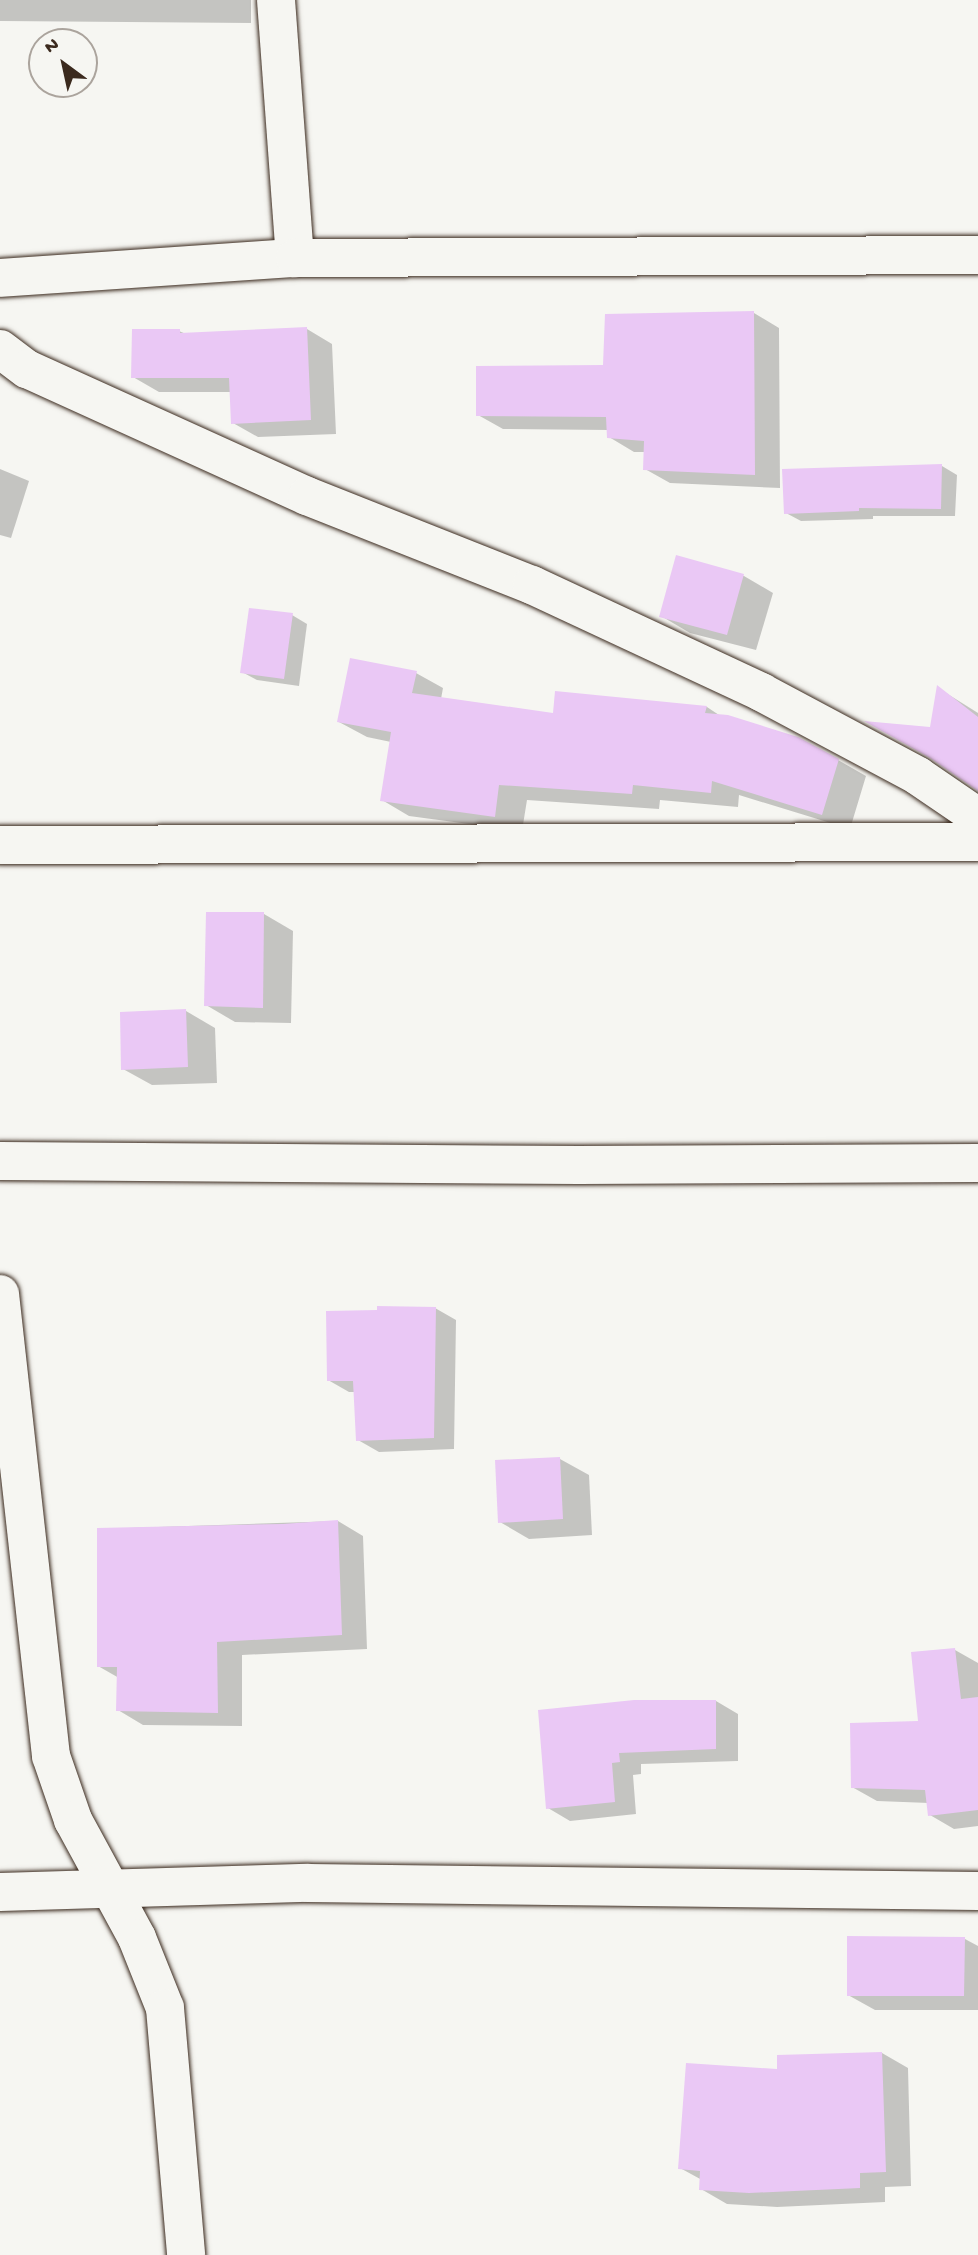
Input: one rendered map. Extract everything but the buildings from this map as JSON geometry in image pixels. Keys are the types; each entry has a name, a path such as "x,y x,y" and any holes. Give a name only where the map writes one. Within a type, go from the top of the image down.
{"street":[{"path":"276,0 295,258"},
{"path":"0,278 295,258 978,255"},
{"path":"0,349 27,369 307,496 532,585 761,692 918,776 978,817"},
{"path":"0,845 978,842"},
{"path":"0,1161 579,1166 978,1163"},
{"path":"0,1294 51,1756 73,1820 137,1938 165,2008 186,2255"},
{"path":"0,1892 308,1883 978,1891"}]}
